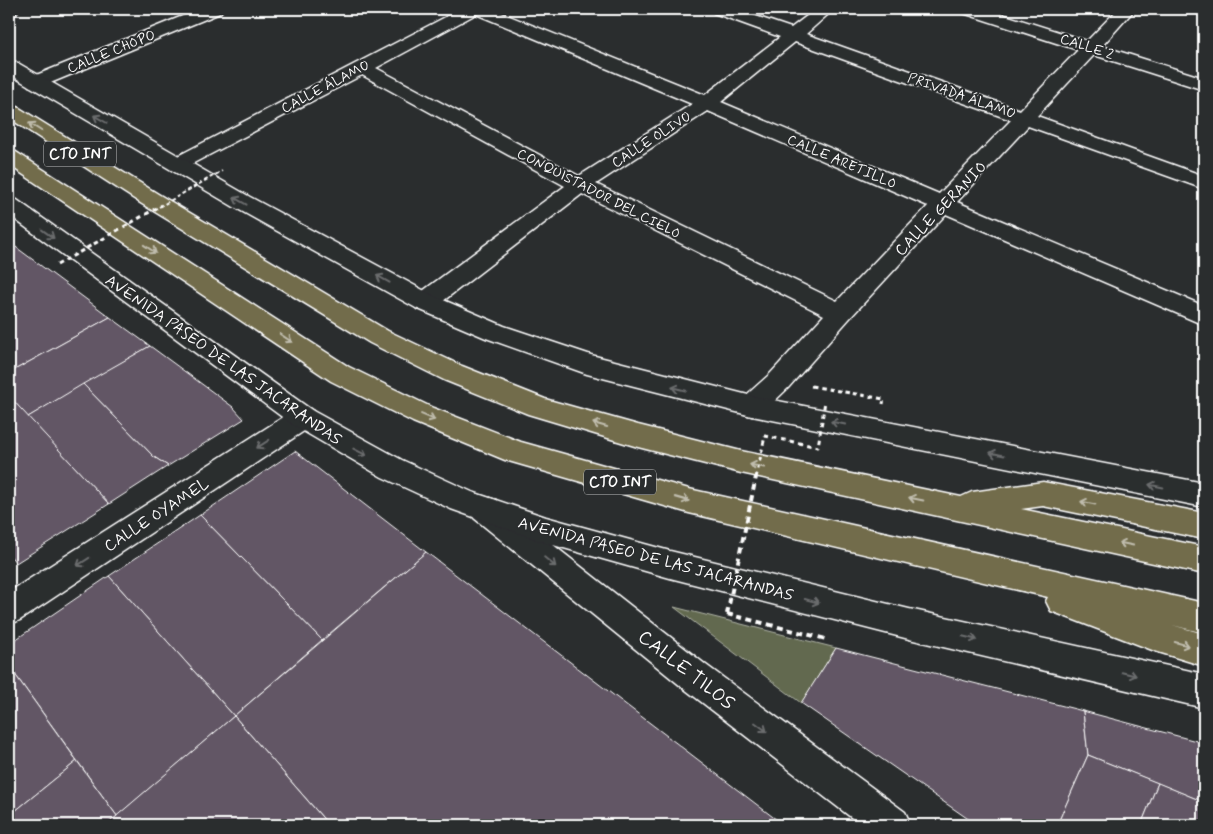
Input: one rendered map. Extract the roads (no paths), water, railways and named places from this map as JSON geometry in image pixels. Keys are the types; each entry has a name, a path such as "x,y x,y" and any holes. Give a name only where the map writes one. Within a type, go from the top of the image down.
{"highway":[{"name":"CTO INT","path":"9,110 150,199 371,332 453,373 538,407 638,436 741,462 1204,561"},
{"name":"CTO INT","path":"9,156 340,374 422,415 515,452 689,501 972,567 1197,613"},
{"path":"953,507 1043,494 1204,526"},
{"path":"1174,555 1204,572"},
{"path":"972,567 1155,636 1204,650"}],"street":[{"name":"CALLE CHOPO","path":"36,82 214,9"},
{"name":"CALLE ÁLAMO","path":"177,164 474,9"},
{"name":"CALLE ARETILLO","path":"478,9 707,103 1204,316"},
{"name":"PRIVADA ÁLAMO","path":"720,9 1204,183"},
{"name":"CALLE OLIVO","path":"426,302 580,185 707,103 826,9"},
{"name":"CALLE 2","path":"970,9 1204,84"},
{"name":"CALLE GERANIO","path":"752,406 779,381 840,313 1127,9"},
{"name":"CTO INT","path":"9,66 242,202 426,302 495,332 587,364 752,406 1204,495"},
{"name":"CONQUISTADOR DEL CIELO","path":"362,67 580,185 840,313"},
{"name":"AVENIDA PASEO DE LAS JACARANDAS","path":"9,205 303,418 353,449 424,484 485,509 572,539 847,610 1204,691"},
{"name":"CALLE OYAMEL","path":"9,610 303,418"},
{"name":"CALLE TILOS","path":"485,509 694,676 892,825"}]}
